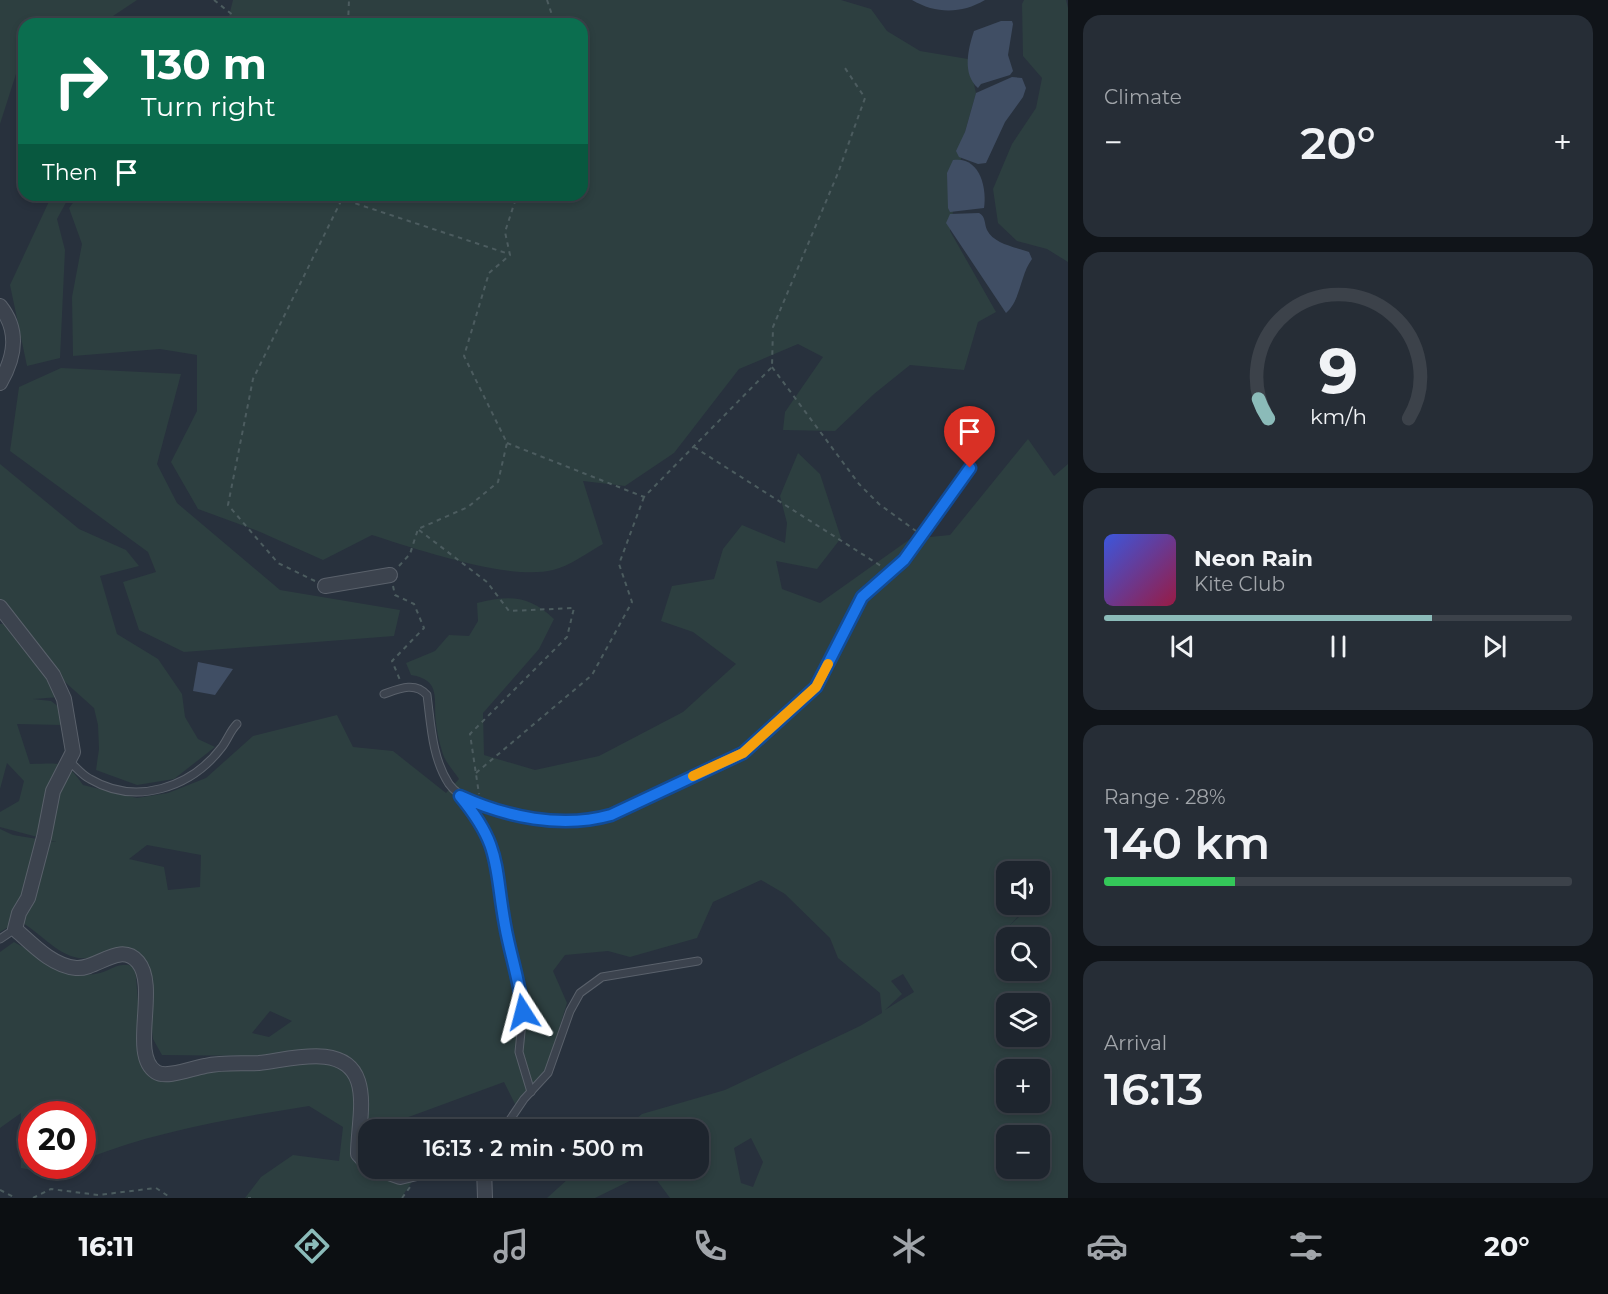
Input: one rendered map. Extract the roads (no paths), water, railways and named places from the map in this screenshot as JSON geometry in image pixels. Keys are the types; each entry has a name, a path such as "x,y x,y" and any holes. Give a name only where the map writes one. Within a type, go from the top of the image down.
{"street":[{"path":"0,306 10,319 13,335 12,362 0,383"},
{"path":"325,586 390,575"},
{"path":"0,607 53,675 64,699 73,752 53,790 44,837 28,898 19,913 15,929 49,958 64,966 78,969 120,953 130,955 138,962 142,968 146,993 145,1050 150,1066 157,1072 165,1074 212,1064 286,1061 306,1056 320,1056 344,1063 354,1072 359,1082 360,1119"},
{"path":"484,1179 485,1198"}],"lane":[{"path":"460,796 481,806 534,818 587,822 611,815 743,753 816,687 862,597 904,560 970,468"},
{"path":"384,694 403,688 419,688 427,695 432,736 438,760 449,783 489,836 497,862 505,924 521,995 523,1012 519,1052 531,1092"},
{"path":"69,761 90,779 109,786 149,793 166,789 191,775 216,753 237,724"},
{"path":"0,939 15,929"},
{"path":"511,1119 548,1073 570,1011 580,993 602,976 698,961"}],"water":[{"path":"912,0 985,0 958,10 939,10"},
{"path":"1001,21 1012,21 1013,24 1008,55 1013,71 1010,75 981,84 978,88 968,69 968,53 974,31"},
{"path":"1012,77 1022,78 1026,88 1023,97 1005,122 986,163 978,164 959,157 956,151 965,132 976,93"},
{"path":"953,160 970,163 980,175 983,183 984,208 950,212 947,173"},
{"path":"979,213 984,218 990,235 1005,244 1029,252 1032,259 1015,301 1006,313 946,223 950,214"},
{"path":"198,662 233,669 215,695 193,691"}]}
